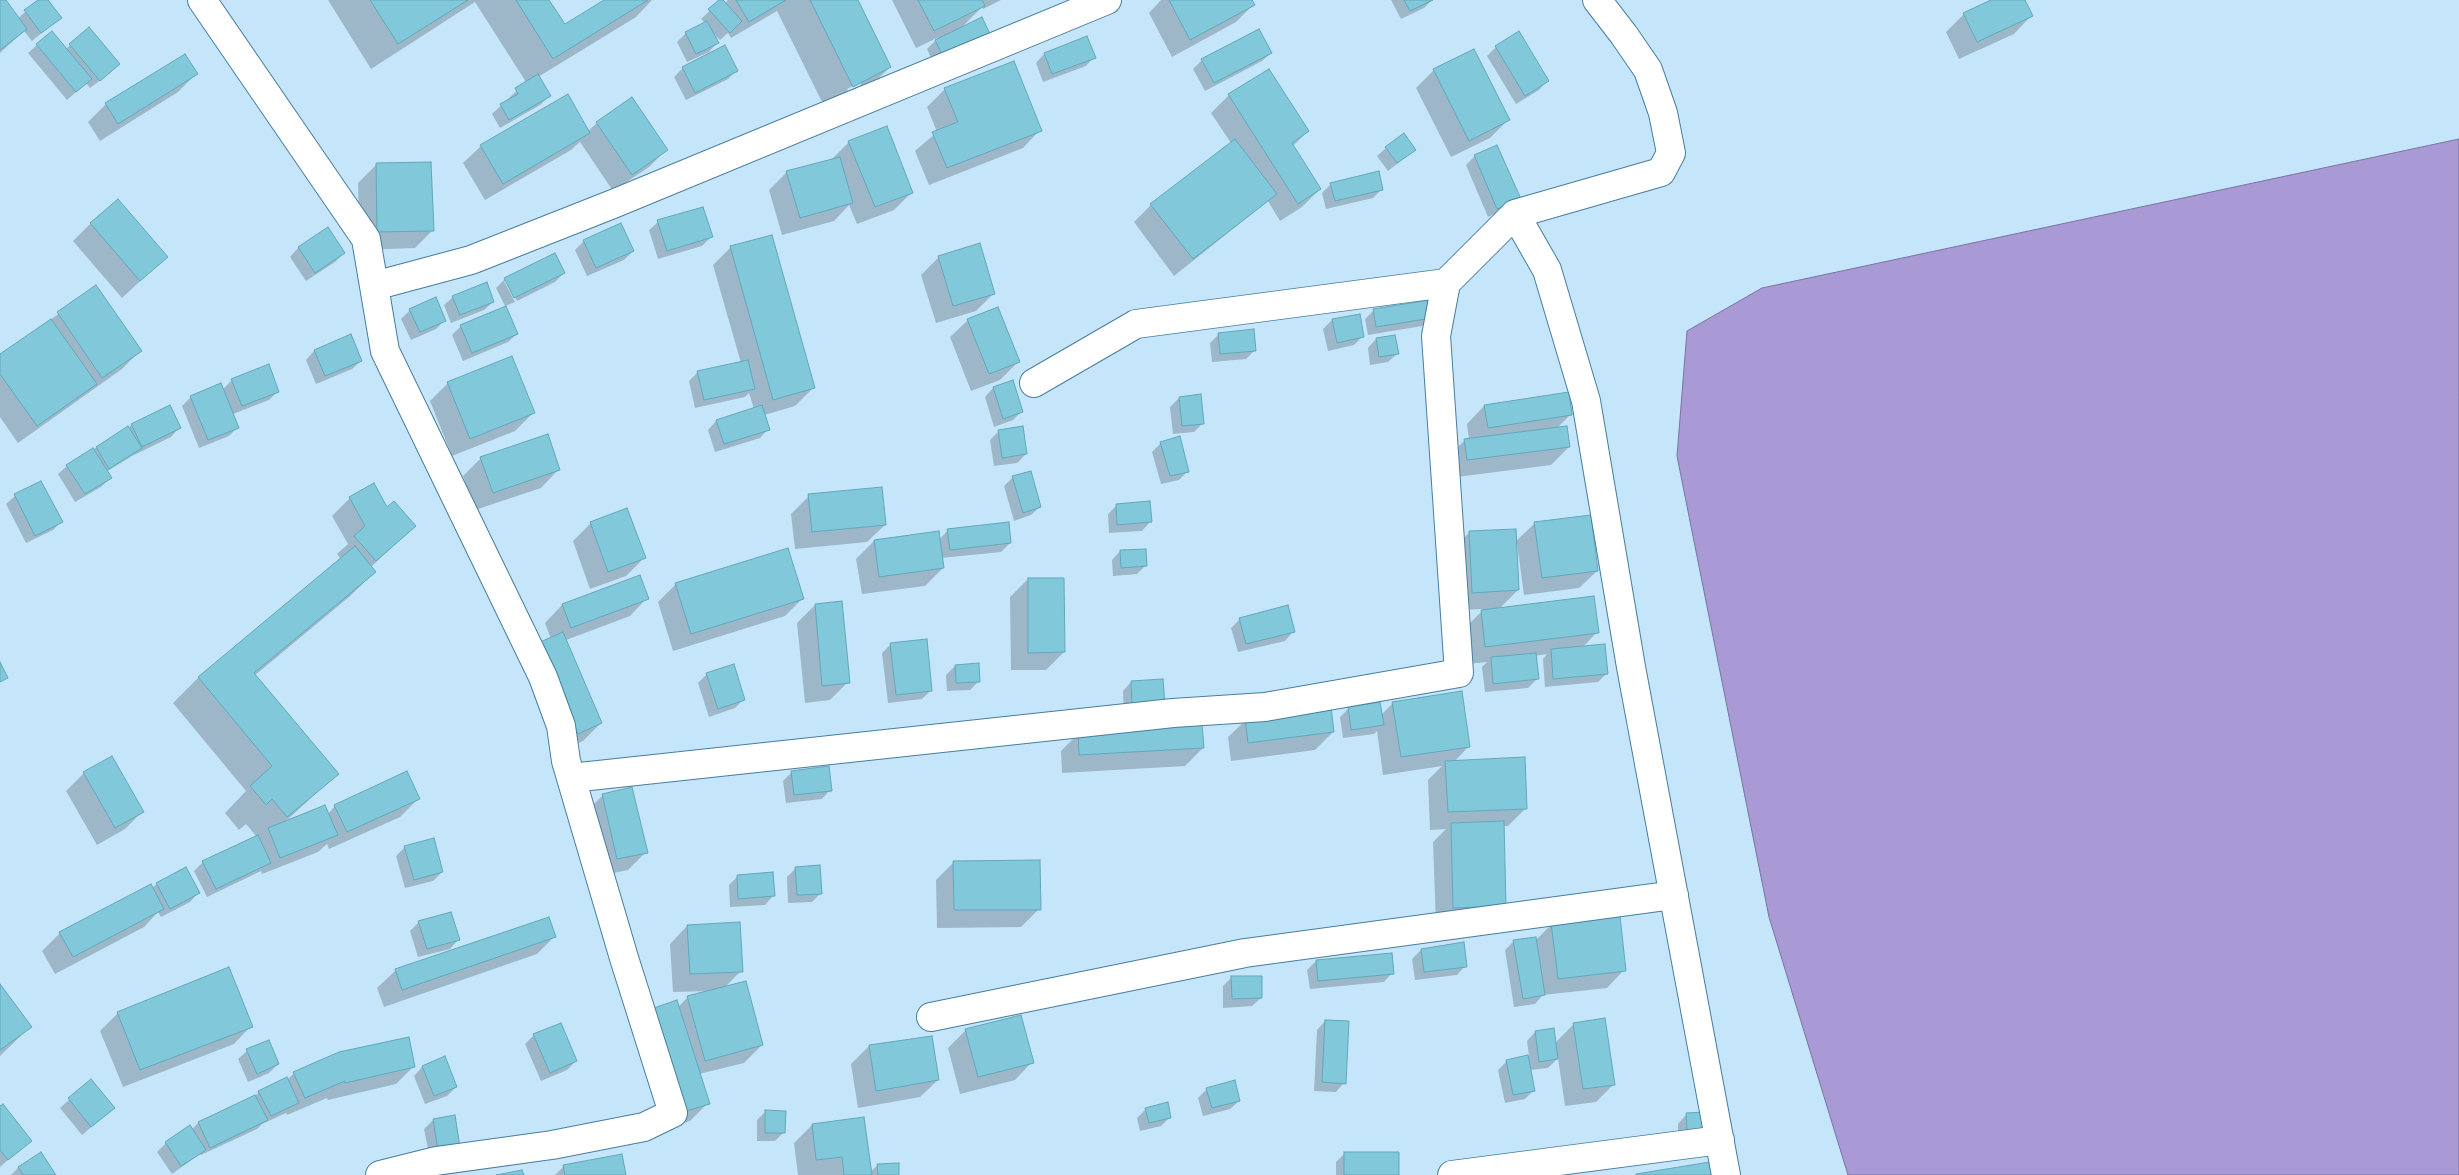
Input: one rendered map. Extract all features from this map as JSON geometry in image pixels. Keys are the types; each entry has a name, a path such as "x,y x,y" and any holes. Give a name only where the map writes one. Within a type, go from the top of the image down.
{"street":[{"path":"202,0 366,239 385,350 543,677 561,726 566,761 624,958 673,1113 644,1127 552,1146 436,1162 380,1175"},
{"path":"374,286 471,260 497,250 1107,0"},
{"path":"572,778 1154,715 1265,707 1459,673 1436,336 1446,283 1515,214 1661,172 1670,153 1663,113 1648,70 1624,35 1596,0"},
{"path":"1515,214 1546,270 1586,401 1631,667 1726,1175"},
{"path":"1034,383 1136,324 1446,283"},
{"path":"931,1018 1245,954 1674,895"},
{"path":"1452,1175 1720,1140"}],"shaded area":[{"path":"2459,139 2459,1175 1848,1175 1769,917 1677,456 1687,331 1762,288"}],"building":[{"path":"0,0 6,0 27,29 0,50"},
{"path":"38,0 48,0 62,18 41,33 24,10"},
{"path":"370,0 468,0 398,44"},
{"path":"516,0 549,0 565,24 604,0 648,0 553,59"},
{"path":"719,0 723,0 742,21 730,33 708,9"},
{"path":"736,0 786,0 749,22"},
{"path":"810,0 858,0 891,67 853,87"},
{"path":"918,0 982,0 985,6 934,31"},
{"path":"1169,0 1252,0 1255,5 1190,40"},
{"path":"1404,0 1433,0 1410,11"},
{"path":"1991,0 2025,0 2033,16 1977,42 1963,13"},
{"path":"982,17 991,36 944,59 935,40"},
{"path":"707,21 719,43 696,54 685,32"},
{"path":"89,27 120,64 100,81 69,44"},
{"path":"1259,29 1272,53 1214,83 1201,59"},
{"path":"52,31 92,79 76,92 36,44"},
{"path":"1519,31 1549,81 1525,96 1495,46"},
{"path":"1087,36 1096,58 1052,74 1044,53"},
{"path":"725,45 738,71 695,93 682,67"},
{"path":"1474,49 1510,120 1469,141 1433,69"},
{"path":"185,54 198,74 118,124 105,103"},
{"path":"1014,61 1042,131 947,168 932,132 958,122 944,88"},
{"path":"1269,69 1309,131 1292,143 1321,189 1298,204 1228,94"},
{"path":"538,74 551,96 509,120 500,104 518,94 515,88"},
{"path":"568,94 590,133 503,184 480,145"},
{"path":"632,97 668,150 632,175 596,122"},
{"path":"887,126 913,193 875,207 848,141"},
{"path":"1404,133 1416,150 1397,163 1385,147"},
{"path":"1235,139 1277,194 1193,259 1150,204"},
{"path":"1497,145 1521,199 1497,209 1474,155"},
{"path":"840,157 853,203 800,218 786,171"},
{"path":"431,162 434,231 377,232 376,163"},
{"path":"1379,171 1383,190 1335,201 1330,183"},
{"path":"118,199 168,257 140,281 90,223"},
{"path":"703,207 713,237 667,251 657,220"},
{"path":"621,223 634,251 596,268 583,240"},
{"path":"328,227 345,253 315,273 298,247"},
{"path":"772,235 815,388 773,400 730,246"},
{"path":"980,243 995,294 953,306 938,256"},
{"path":"555,253 565,273 514,298 504,278"},
{"path":"487,282 494,302 460,315 452,296"},
{"path":"96,285 142,351 102,378 57,312"},
{"path":"436,297 446,321 420,332 409,309"},
{"path":"1430,300 1432,318 1376,327 1373,309"},
{"path":"506,306 518,334 472,353 460,325"},
{"path":"998,307 1020,362 989,374 967,319"},
{"path":"1360,314 1364,337 1337,343 1332,319"},
{"path":"51,319 97,384 37,426 0,374 0,354"},
{"path":"1254,329 1256,351 1220,354 1218,333"},
{"path":"351,334 362,361 325,376 314,350"},
{"path":"1395,335 1399,354 1379,357 1376,338"},
{"path":"512,356 535,413 470,439 447,382"},
{"path":"748,360 755,389 704,400 697,371"},
{"path":"269,364 279,392 242,406 231,379"},
{"path":"1013,380 1023,412 1003,419 993,387"},
{"path":"221,383 239,428 208,440 190,396"},
{"path":"1569,392 1572,415 1488,428 1484,405"},
{"path":"1201,394 1204,424 1182,426 1179,397"},
{"path":"170,405 181,428 142,447 131,424"},
{"path":"762,405 770,430 724,444 716,420"},
{"path":"128,426 142,448 109,469 96,447"},
{"path":"1023,426 1027,454 1002,458 998,430"},
{"path":"1567,426 1570,447 1467,460 1464,439"},
{"path":"548,434 560,470 493,493 480,457"},
{"path":"1180,436 1189,472 1170,476 1160,442"},
{"path":"93,448 112,478 85,494 66,465"},
{"path":"1031,471 1041,507 1023,513 1012,476"},
{"path":"41,481 63,522 35,536 14,494"},
{"path":"374,483 387,507 394,501 416,526 376,561 354,536 365,526 349,497"},
{"path":"882,487 886,525 812,532 808,494"},
{"path":"1150,501 1152,522 1117,525 1116,504"},
{"path":"627,508 646,558 608,572 590,522"},
{"path":"1591,515 1598,571 1542,578 1534,522"},
{"path":"1009,522 1011,543 950,550 947,529"},
{"path":"1516,529 1519,590 1472,593 1469,531"},
{"path":"939,531 944,568 879,577 874,540"},
{"path":"355,546 376,572 254,673 339,774 287,817 272,799 266,805 250,786 272,766 198,677"},
{"path":"788,548 804,599 691,634 675,583"},
{"path":"1146,549 1147,566 1121,568 1120,550"},
{"path":"640,575 649,599 571,628 562,604"},
{"path":"1028,578 1064,578 1065,652 1028,653"},
{"path":"1594,596 1599,633 1485,647 1481,610"},
{"path":"842,601 850,683 822,686 815,604"},
{"path":"1288,605 1295,632 1246,644 1239,618"},
{"path":"563,632 602,723 578,734 538,643"},
{"path":"927,639 932,691 896,695 890,643"},
{"path":"1605,644 1608,674 1553,679 1551,649"},
{"path":"1536,653 1539,679 1493,684 1491,657"},
{"path":"0,662 8,678 0,682"},
{"path":"979,663 980,682 956,683 955,665"},
{"path":"734,664 745,700 718,709 706,673"},
{"path":"1163,679 1165,705 1132,707 1131,681"},
{"path":"1462,691 1470,747 1401,757 1392,702"},
{"path":"1380,702 1384,725 1351,730 1348,707"},
{"path":"1331,707 1334,732 1248,743 1245,718"},
{"path":"1202,724 1204,748 1079,755 1078,732"},
{"path":"112,756 144,812 115,828 83,772"},
{"path":"1525,757 1527,809 1448,812 1445,761"},
{"path":"829,766 832,791 794,795 791,771"},
{"path":"407,771 420,799 347,832 334,805"},
{"path":"632,787 648,853 617,859 602,794"},
{"path":"325,805 338,835 280,858 268,828"},
{"path":"1504,821 1506,906 1453,908 1451,823"},
{"path":"258,835 271,863 216,889 202,861"},
{"path":"434,838 443,872 414,880 404,846"},
{"path":"1040,860 1041,910 954,910 953,861"},
{"path":"820,865 822,894 797,895 795,867"},
{"path":"186,867 200,893 170,909 156,883"},
{"path":"773,872 775,896 738,899 737,875"},
{"path":"151,884 164,909 73,957 59,932"},
{"path":"451,912 460,940 427,949 418,921"},
{"path":"1620,916 1626,971 1558,979 1551,923"},
{"path":"549,917 556,937 402,990 395,969"},
{"path":"740,922 743,972 690,974 687,925"},
{"path":"1536,937 1545,995 1523,999 1513,940"},
{"path":"1464,942 1467,967 1424,972 1421,949"},
{"path":"1392,953 1394,974 1318,981 1316,960"},
{"path":"229,967 253,1027 140,1070 117,1012"},
{"path":"1231,976 1262,976 1262,998 1232,999"},
{"path":"746,981 763,1045 705,1061 687,996"},
{"path":"0,984 32,1027 0,1050"},
{"path":"677,1000 710,1104 686,1111 654,1008"},
{"path":"1021,1015 1034,1063 978,1077 965,1029"},
{"path":"1605,1018 1615,1085 1583,1089 1573,1023"},
{"path":"1325,1020 1349,1021 1346,1084 1322,1082"},
{"path":"561,1023 577,1061 550,1073 533,1034"},
{"path":"1554,1028 1558,1059 1539,1062 1535,1031"},
{"path":"932,1036 939,1080 876,1091 869,1045"},
{"path":"409,1037 415,1067 345,1083 345,1081 305,1098 293,1072 339,1052"},
{"path":"269,1040 279,1064 257,1074 246,1049"},
{"path":"1528,1055 1535,1091 1513,1095 1506,1060"},
{"path":"445,1056 457,1087 434,1096 422,1066"},
{"path":"287,1077 299,1103 271,1116 258,1091"},
{"path":"91,1079 115,1108 91,1127 68,1098"},
{"path":"1235,1080 1240,1101 1212,1108 1206,1088"},
{"path":"255,1095 268,1120 210,1148 198,1122"},
{"path":"1168,1102 1171,1118 1149,1123 1145,1108"},
{"path":"3,1104 32,1141 8,1160 0,1150 0,1106"},
{"path":"765,1110 786,1111 785,1133 765,1133"},
{"path":"1704,1112 1705,1129 1687,1130 1686,1113"},
{"path":"455,1115 460,1147 438,1151 433,1119"},
{"path":"864,1117 872,1175 844,1175 842,1157 816,1160 812,1124"},
{"path":"190,1125 206,1150 181,1166 165,1142"},
{"path":"41,1152 56,1175 23,1175 18,1167"},
{"path":"1344,1152 1399,1152 1399,1175 1344,1175"},
{"path":"622,1154 626,1175 565,1175 563,1165"},
{"path":"1710,1162 1712,1175 1636,1175 1636,1174"},
{"path":"899,1163 899,1175 878,1175 877,1164"},
{"path":"522,1170 524,1175 496,1175"}]}
